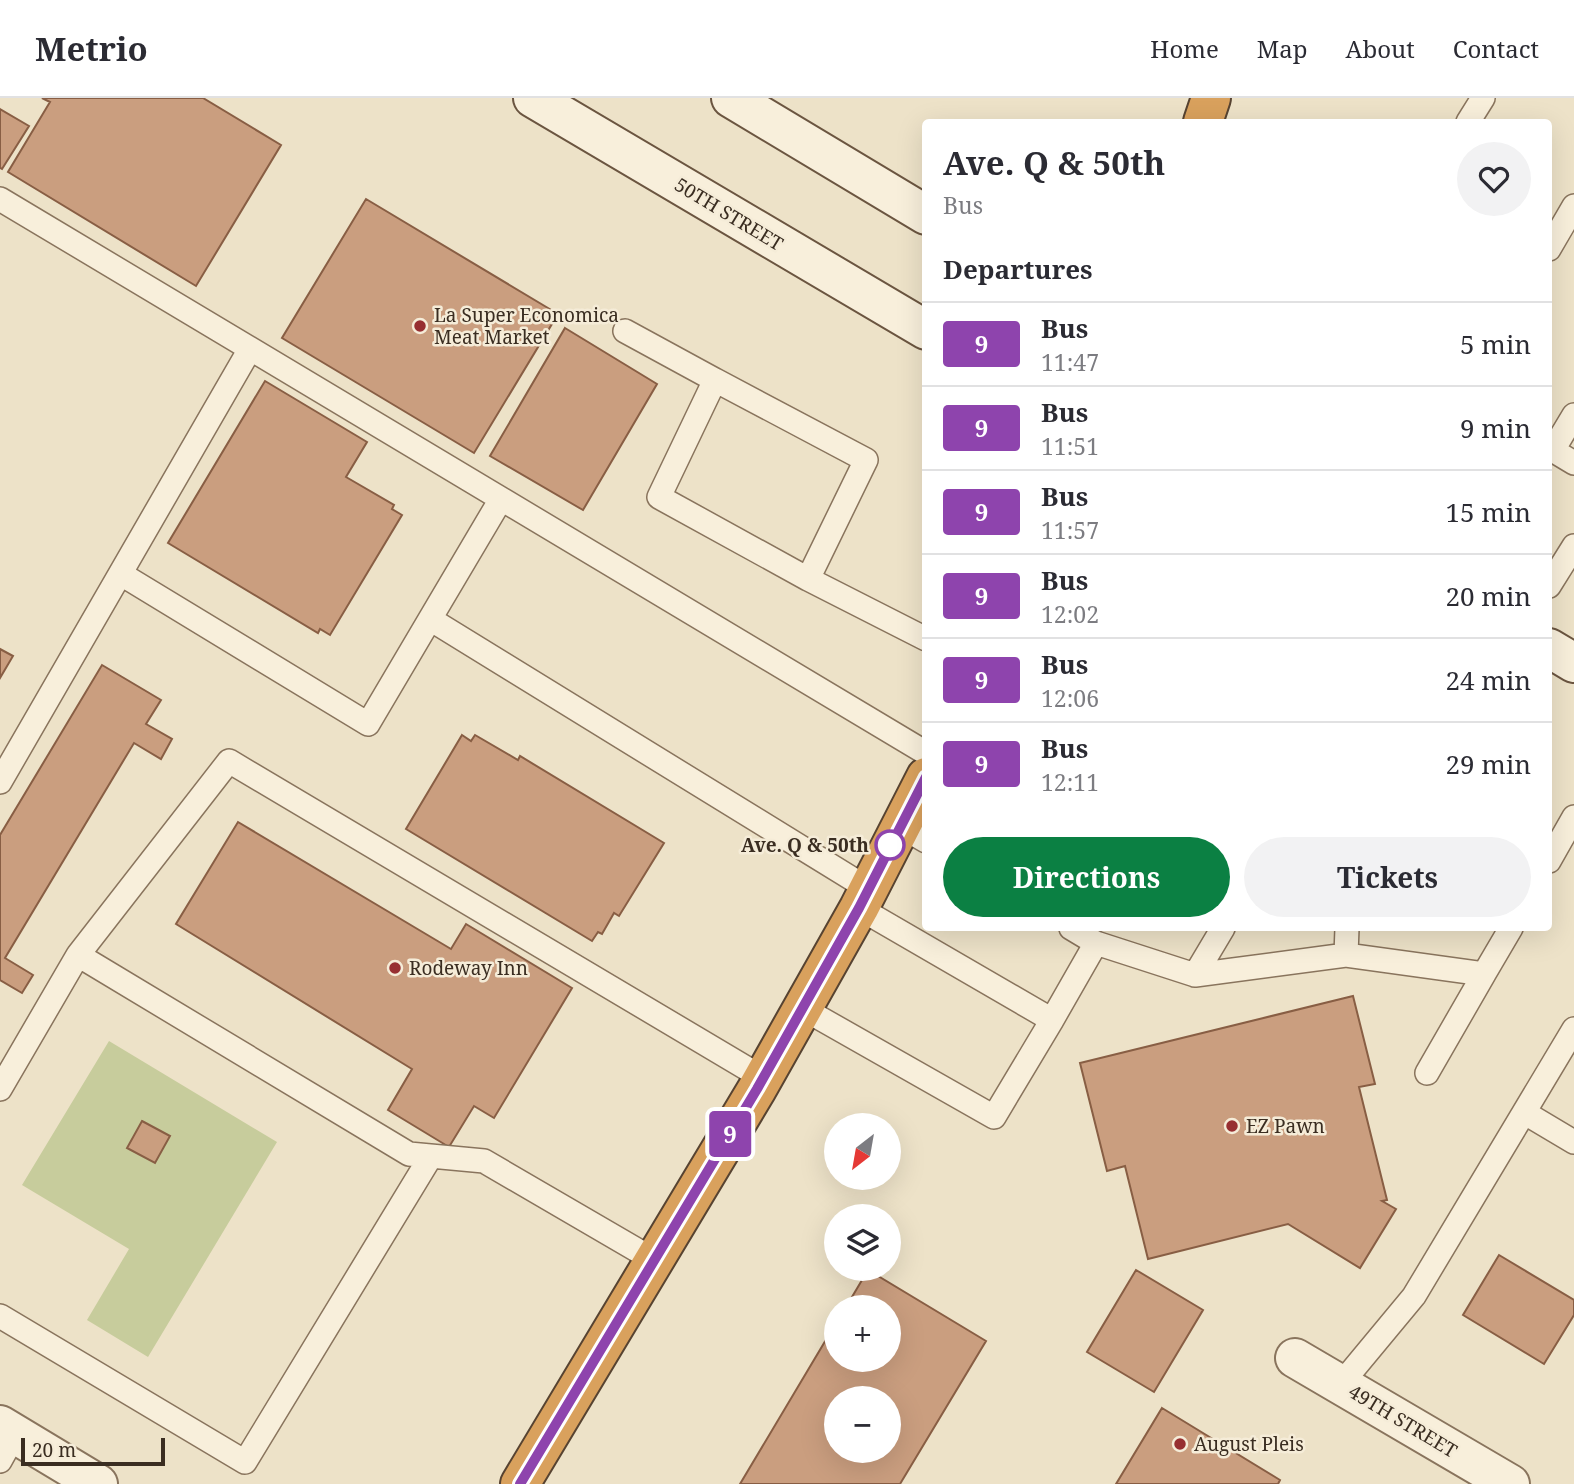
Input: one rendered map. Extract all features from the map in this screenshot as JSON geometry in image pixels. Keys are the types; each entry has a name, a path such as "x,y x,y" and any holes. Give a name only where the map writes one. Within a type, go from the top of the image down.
{"highway":[{"path":"1204,119 1211,98"},
{"path":"520,1484 763,1077 863,898 913,833 922,794"}],"main road":[{"name":"50TH STREET","path":"533,98 922,328"},
{"path":"731,98 922,213"},
{"path":"1552,650 1574,663"},
{"name":"49TH STREET","path":"1296,1358 1510,1484"},
{"path":"5,1440 98,1484"}],"lane":[{"path":"1470,119 1483,98"},
{"path":"0,199 922,751"},
{"path":"1552,244 1574,206"},
{"path":"625,331 866,460 808,579"},
{"path":"0,782 250,349"},
{"path":"715,380 659,498 922,637"},
{"path":"1552,448 1574,415"},
{"path":"1552,450 1574,463"},
{"path":"121,574 368,724 501,499"},
{"path":"1552,581 1574,546"},
{"path":"430,619 1052,1020"},
{"path":"0,1089 78,955 229,761 763,1077"},
{"path":"1555,836 1574,817"},
{"path":"1076,931 1096,943 1195,975 1346,956 1485,974"},
{"path":"1195,975 1221,931"},
{"path":"1346,956 1347,931"},
{"path":"1427,1073 1509,931"},
{"path":"802,1008 994,1117 1096,943"},
{"path":"78,955 409,1154 484,1161 654,1260"},
{"path":"1341,1384 1414,1296 1574,1028"},
{"path":"1525,1112 1574,1142"},
{"path":"0,1316 245,1462 431,1156"}],"green space":[{"path":"109,1041 277,1142 148,1357 87,1320 129,1249 22,1185"}],"building":[{"path":"42,98 203,98 281,145 196,286 8,172 50,102"},
{"path":"0,109 29,126 2,169 0,168"},
{"name":"La Super Economica Meat Market","path":"366,199 558,314 474,453 282,338"},
{"path":"565,328 657,384 583,510 490,456"},
{"path":"265,381 367,442 346,477 394,505 392,509 402,515 330,635 320,629 318,633 168,543"},
{"path":"0,649 13,656 0,678"},
{"path":"102,665 161,700 146,724 172,739 161,759 134,743 5,958 33,975 22,993 0,980 0,835"},
{"path":"462,735 471,741 475,735 518,760 520,756 664,843 619,916 614,913 602,934 598,932 592,941 406,829"},
{"name":"Rodeway Inn","path":"238,822 451,949 466,924 572,988 494,1118 474,1106 449,1147 388,1110 412,1069 176,924"},
{"name":"EZ Pawn","path":"1353,996 1375,1084 1359,1087 1387,1200 1382,1201 1396,1209 1360,1268 1288,1224 1148,1259 1125,1166 1107,1171 1080,1063"},
{"path":"142,1121 170,1136 155,1163 127,1148"},
{"path":"1499,1255 1574,1300 1574,1315 1544,1364 1463,1315"},
{"path":"1136,1270 1203,1310 1154,1392 1087,1352"},
{"path":"861,1281 886,1281 986,1341 900,1484 740,1484 824,1343 824,1372 901,1372 901,1295 853,1295"},
{"name":"August Pleis","path":"1162,1408 1280,1480 1278,1484 1116,1484"}],"bus line":[{"name":"9","path":"520,1484 757,1089 859,908 922,785"}],"place":[{"name":"La Super Economica Meat Market","path":"420,326"},
{"name":"Ave. Q & 50th","path":"890,845"},
{"name":"Rodeway Inn","path":"395,968"},
{"name":"EZ Pawn","path":"1232,1126"},
{"name":"August Pleis","path":"1180,1444"}]}
